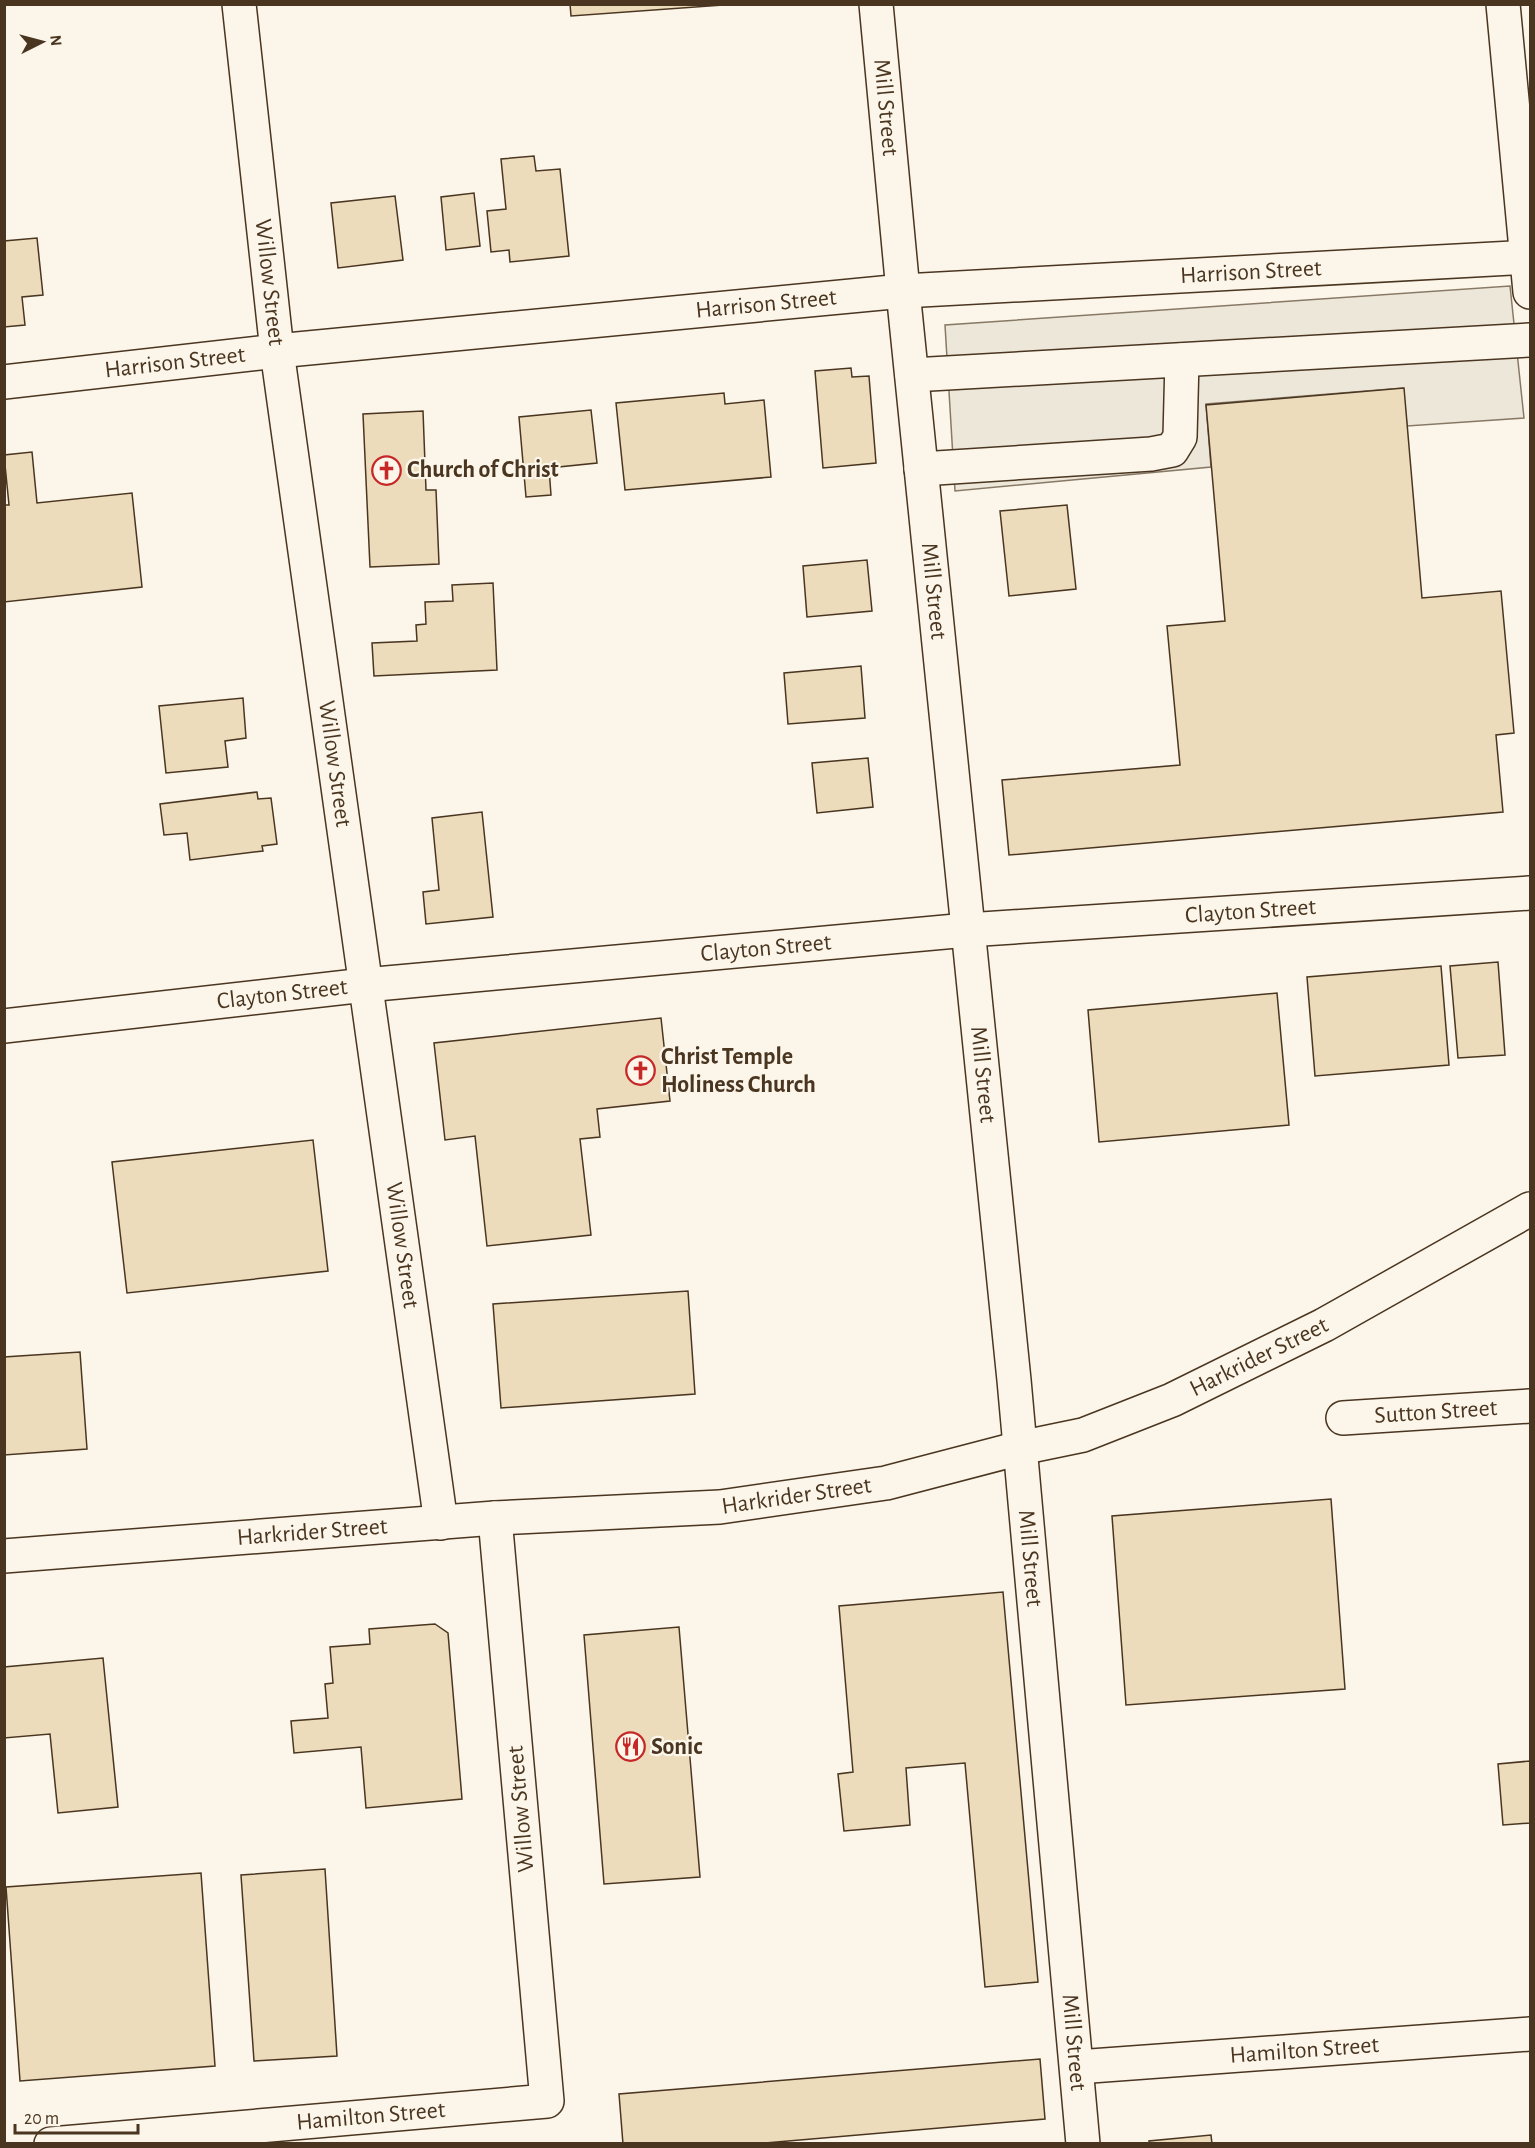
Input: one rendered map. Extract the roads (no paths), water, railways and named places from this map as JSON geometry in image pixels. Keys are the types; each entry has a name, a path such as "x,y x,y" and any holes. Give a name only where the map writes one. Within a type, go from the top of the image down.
{"street":[{"name":"Willow Street","path":"239,4 277,351 441,1523"},
{"name":"Mill Street","path":"876,4 1020,1448 1083,2144"},
{"path":"1503,4 1529,257 1530,292"},
{"name":"Harrison Street","path":"4,382 277,351 903,291 1529,257"},
{"path":"912,375 1530,340"},
{"path":"921,470 1151,454 1172,450 1180,437 1182,360"},
{"name":"Clayton Street","path":"4,1026 365,985 967,930 1530,893"},
{"name":"Harkrider Street","path":"4,1556 495,1518 720,1507 886,1483 1020,1448 1083,1435 1173,1400 1324,1325 1530,1209"},
{"name":"Sutton Street","path":"1342,1418 1530,1406"},
{"name":"Willow Street","path":"495,1518 547,2101"},
{"name":"Hamilton Street","path":"1077,2067 1530,2034"},
{"name":"Hamilton Street","path":"51,2144 547,2101"}],"place":[{"name":"Church of Christ","path":"386,470"},
{"name":"Christ Temple Holiness Church","path":"640,1071"},
{"name":"Sonic","path":"630,1747"}]}
